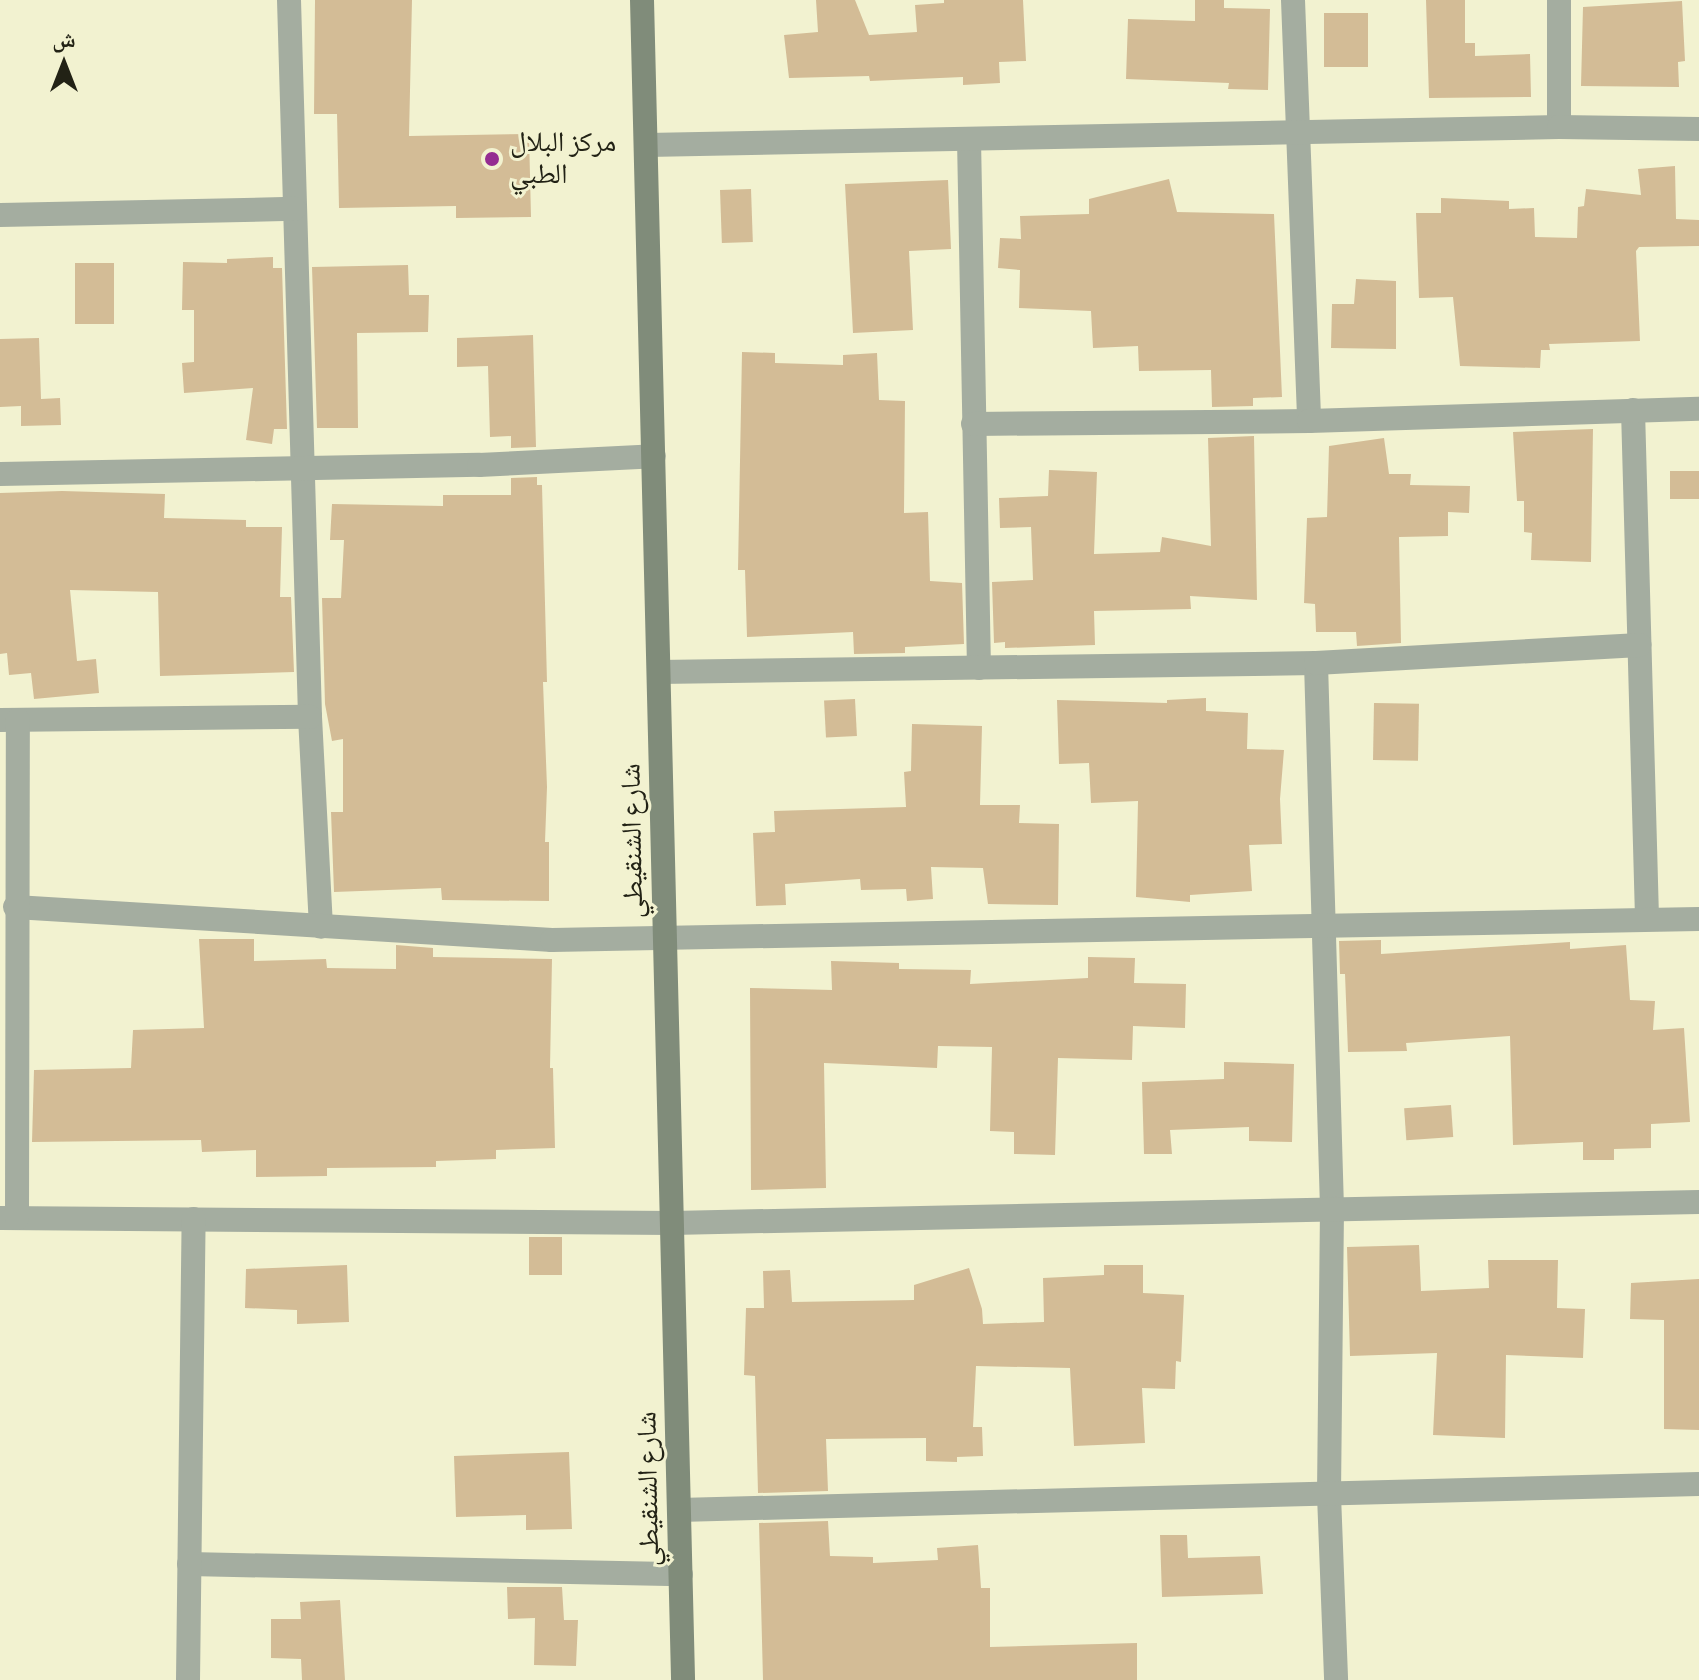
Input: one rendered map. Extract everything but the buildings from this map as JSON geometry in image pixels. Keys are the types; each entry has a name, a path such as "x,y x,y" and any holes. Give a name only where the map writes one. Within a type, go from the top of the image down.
{"street":[{"path":"289,0 310,717 321,927"},
{"name":"شارع الشنقيطي","path":"642,0 683,1680"},
{"path":"1293,0 1309,421"},
{"path":"1559,0 1559,127"},
{"path":"647,145 1299,135 1559,127 1699,129"},
{"path":"969,139 979,668"},
{"path":"0,215 294,209"},
{"path":"973,424 1309,421 1699,409"},
{"path":"1633,410 1647,919"},
{"path":"0,474 302,469 654,456"},
{"path":"659,672 1316,663 1640,645"},
{"path":"1316,663 1332,1208 1329,1495 1336,1680"},
{"path":"310,717 9,720 15,907 9,1218 672,1223 1699,1202"},
{"path":"15,907 552,940 1699,919"},
{"path":"188,1680 194,1219"},
{"path":"679,1510 1699,1484"},
{"path":"189,1564 681,1574"}],"place":[{"name":"مركز البلال الطبي","path":"492,159"}]}
